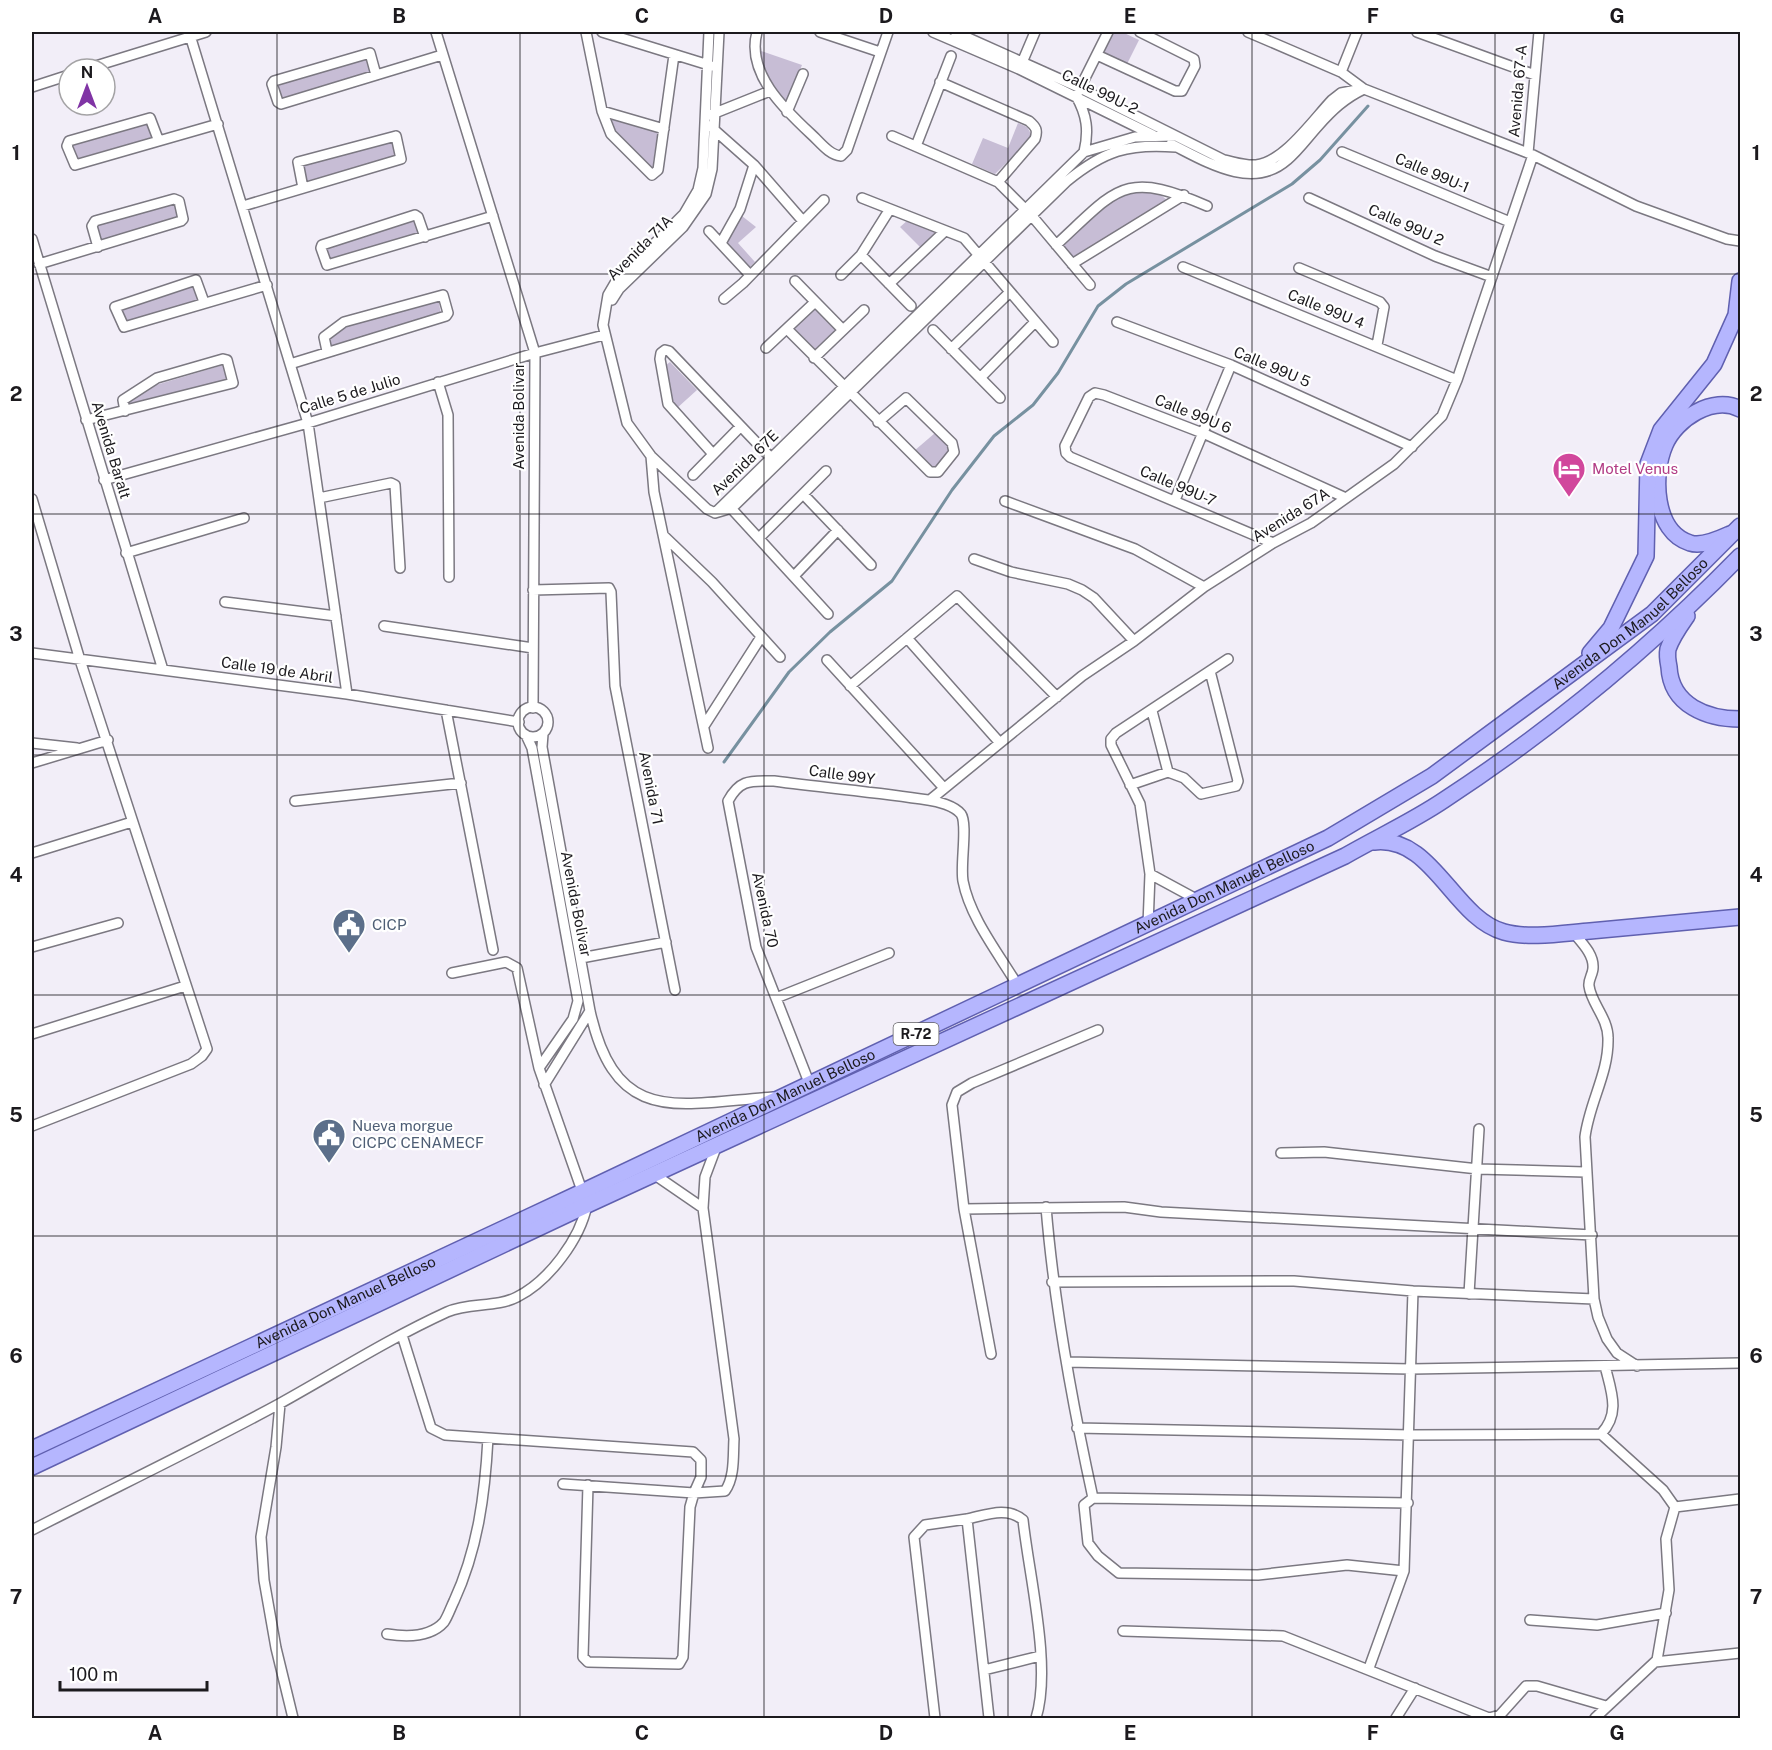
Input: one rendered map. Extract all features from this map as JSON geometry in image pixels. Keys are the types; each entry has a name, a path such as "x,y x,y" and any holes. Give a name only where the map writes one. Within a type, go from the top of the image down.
{"main road":[{"path":"1570,676 1611,628 1646,556 1648,464 1661,430 1714,364 1736,315 1740,281"},
{"path":"1738,529 1715,541 1692,544 1676,536 1662,516 1657,481 1665,445 1687,417 1713,405 1740,409"},
{"name":"Avenida Don Manuel Belloso","path":"32,1467 585,1198 784,1097 1328,838 1432,776 1570,676 1652,614 1738,529"},
{"name":"Avenida Don Manuel Belloso","path":"32,1449 585,1198 655,1175 1325,865 1369,842 1443,801 1542,731 1697,601 1740,556"},
{"path":"1697,601 1667,650 1669,676 1680,698 1698,711 1720,719 1740,719"},
{"path":"1369,842 1388,840 1409,850 1438,875 1478,918 1504,933 1546,935 1740,917"}],"street":[{"path":"117,58 190,33 206,32"},
{"name":"Avenida Bolivar","path":"436,32 535,353 533,708"},
{"path":"586,32 602,111 615,141 652,175 658,170 674,55"},
{"path":"602,32 712,66"},
{"name":"Avenida 71A","path":"604,334 603,315 608,295 615,283 684,214 698,190 709,120 712,66 709,32"},
{"name":"Avenida 71A","path":"712,66 719,32"},
{"path":"757,32 755,50 770,91 787,112 831,153 841,156 847,150 888,32"},
{"path":"820,32 880,52"},
{"name":"Calle 99U-2","path":"933,32 1021,65"},
{"name":"Calle 99U-2","path":"955,32 1224,160 1254,170"},
{"path":"1021,65 1035,32"},
{"path":"1084,152 1088,129 1078,92 1108,32"},
{"path":"1097,55 1175,91 1182,91 1195,66 1194,59 1140,32"},
{"path":"1248,32 1341,72 1365,89 1530,154 1636,207 1727,239 1740,241"},
{"path":"1341,72 1357,32"},
{"path":"1417,32 1535,75"},
{"name":"Avenida 67-A","path":"1530,154 1539,32"},
{"path":"190,33 308,423 347,694"},
{"path":"376,75 371,54 368,53 274,81 272,84 278,102 281,104 442,55"},
{"path":"916,146 951,56"},
{"path":"787,112 803,74"},
{"path":"32,87 57,79"},
{"path":"940,82 1029,121 1035,126 1037,132 1035,139 998,182"},
{"path":"1254,170 1281,154 1341,93 1365,89"},
{"path":"770,91 709,120 754,165 802,220"},
{"name":"Calle 99U-2","path":"1078,92 1153,135 1214,165 1237,172 1254,170"},
{"path":"602,111 664,129"},
{"path":"158,139 150,118 69,141 67,146 75,165 158,139 218,124"},
{"name":"Avenida 67E","path":"1029,213 1084,152 1116,141 1153,135 1174,136"},
{"path":"243,207 401,159 396,136 298,162 303,188"},
{"path":"892,136 998,182 1029,213 1090,285"},
{"name":"Avenida 67E","path":"651,456 707,509 715,513 728,505 775,461 1029,213 1092,160 1119,150 1141,146 1176,147"},
{"name":"Calle 99U-1","path":"1342,152 1510,222"},
{"name":"Avenida 67A","path":"930,800 1057,697 1204,587 1273,543 1311,523 1394,464 1442,416 1457,380 1492,276 1530,154"},
{"path":"721,243 740,209 754,165"},
{"path":"1056,245 1108,198 1126,188 1164,188 1207,206"},
{"path":"1072,264 1184,195"},
{"path":"862,198 964,238 1053,342"},
{"name":"Calle 99U 2","path":"1309,198 1435,256 1492,276"},
{"path":"39,264 98,247 181,221 183,219 179,201 174,199 95,221 92,226 98,247"},
{"path":"724,299 824,200"},
{"path":"841,275 861,255 890,209"},
{"path":"425,237 418,217 415,215 322,245 321,248 327,265 425,237 492,216"},
{"path":"709,231 750,275"},
{"path":"890,284 945,231"},
{"name":"Avenida Baralt","path":"32,238 163,670"},
{"path":"861,255 911,306"},
{"name":"Calle 99U 4","path":"1183,267 1377,345 1457,380"},
{"path":"1299,268 1380,302 1384,307 1384,315 1377,345"},
{"path":"204,302 196,280 115,307 124,327 267,285"},
{"path":"795,281 843,330"},
{"path":"951,349 1009,293"},
{"path":"290,363 446,316 448,313 443,295 342,323 324,337 327,351"},
{"path":"766,348 815,302"},
{"path":"814,358 864,310"},
{"path":"980,378 1035,322"},
{"name":"Calle 99U 5","path":"1117,322 1231,365 1412,447"},
{"path":"787,329 878,422 934,474 954,452 955,448 952,443 906,398 878,422"},
{"path":"933,330 1000,398"},
{"path":"604,334 627,423 651,456 654,492 708,748"},
{"name":"Calle 5 de Julio","path":"105,480 308,423 438,382 604,334"},
{"path":"713,454 668,404 661,353 669,351 775,461"},
{"path":"86,420 125,411 233,383 227,360 223,359 157,378 123,400 125,411"},
{"path":"1175,500 1205,434 1231,365"},
{"path":"438,382 448,416 448,577"},
{"name":"Calle 99U 6","path":"1070,456 1066,453 1065,446 1082,408 1095,393 1205,434 1346,498"},
{"path":"693,475 740,427"},
{"name":"Calle 99U-7","path":"1070,456 1273,543"},
{"path":"759,538 826,471"},
{"path":"319,498 391,483 395,485 400,568"},
{"path":"803,494 871,565"},
{"path":"32,499 80,660 108,740 184,986 207,1049 192,1064 32,1126"},
{"path":"1005,501 1135,549 1204,587"},
{"path":"728,505 828,614"},
{"path":"126,553 244,518"},
{"path":"794,576 838,530"},
{"path":"664,537 712,582 780,657"},
{"path":"974,559 1003,570 1068,584 1082,590 1094,598 1134,641"},
{"name":"Avenida 71","path":"533,590 610,590 615,686 675,990"},
{"path":"850,686 957,596 1057,697"},
{"path":"225,602 336,616"},
{"path":"384,626 533,648"},
{"path":"704,726 760,636"},
{"path":"907,638 1000,743"},
{"name":"Calle 19 de Abril","path":"32,653 347,694 519,722"},
{"path":"1148,925 1149,874 1140,804 1111,745 1111,739 1116,733 1228,659"},
{"path":"827,660 944,788"},
{"path":"1130,785 1168,772 1184,778 1201,794 1236,786 1238,781 1210,671"},
{"path":"543,734 535,737 526,735 520,729 519,722 522,713 533,708 541,710 546,716 547,727 543,734 543,747 580,958 600,1050 611,1071 634,1092 657,1101 678,1104 784,1097"},
{"path":"446,710 493,950"},
{"path":"1152,711 1168,772"},
{"name":"Avenida Bolivar","path":"526,735 532,748 578,1001 573,1019 539,1068"},
{"path":"32,763 108,740"},
{"path":"32,743 82,749"},
{"name":"Calle 99Y","path":"751,781 774,781 930,800 958,811 963,817 961,863 963,884 976,915 1018,986"},
{"name":"Avenida 70","path":"751,781 736,787 728,801 756,947 810,1085"},
{"path":"295,801 461,783"},
{"path":"32,853 132,822"},
{"path":"1149,874 1198,900"},
{"path":"32,947 118,923"},
{"path":"1573,932 1589,953 1593,963 1589,985 1606,1024 1608,1037 1606,1066 1588,1115 1585,1137 1585,1172 1592,1235 1594,1299 1607,1339 1617,1353 1637,1366"},
{"path":"580,958 666,942"},
{"path":"776,998 889,953"},
{"path":"32,1530 280,1404 364,1354 449,1311 517,1297 535,1285 569,1245 582,1223 585,1198 539,1068 518,969 506,962 452,973"},
{"path":"32,1034 184,986"},
{"path":"544,1085 590,1011"},
{"path":"992,1354 964,1209 952,1105 957,1092 1098,1030"},
{"path":"1469,1294 1479,1129"},
{"path":"563,1484 694,1493 725,1491 728,1487 734,1439 703,1208 705,1177 718,1145"},
{"path":"1281,1153 1324,1152 1478,1169 1585,1172"},
{"path":"655,1175 703,1208"},
{"path":"1046,1207 1052,1282 1077,1428 1093,1498"},
{"path":"964,1209 1124,1207 1161,1212 1592,1235"},
{"path":"1052,1282 1294,1281 1413,1291 1594,1299"},
{"path":"1369,1668 1404,1571 1413,1291"},
{"path":"402,1335 431,1428 446,1435 693,1452 701,1460 702,1468 687,1523 682,1658 679,1664 588,1662 583,1657 588,1485"},
{"path":"1067,1362 1411,1369 1740,1364"},
{"path":"1601,1434 1610,1425 1615,1410 1605,1366"},
{"path":"280,1404 276,1447 261,1538 264,1580 276,1648 293,1719"},
{"path":"1077,1428 1410,1435 1601,1434 1663,1490 1675,1507"},
{"path":"387,1634 421,1635 444,1622 470,1558 481,1515 486,1487 488,1438"},
{"path":"1404,1571 1347,1565 1258,1575 1119,1573 1098,1556 1088,1543 1084,1505 1093,1498 1407,1503"},
{"path":"1675,1507 1740,1499"},
{"path":"1594,1719 1655,1662 1669,1590 1666,1539 1675,1507"},
{"path":"935,1719 914,1538 925,1525 996,1512 1014,1513 1023,1520 1040,1656 1041,1702 1036,1719"},
{"path":"967,1519 990,1719"},
{"path":"1530,1620 1597,1625 1666,1613"},
{"path":"1123,1631 1283,1636 1369,1668 1489,1718 1500,1715 1526,1686 1537,1686 1606,1706"},
{"path":"1655,1662 1740,1653"},
{"path":"984,1670 1040,1656"},
{"path":"1396,1719 1415,1688"}],"shaded area":[{"path":"1112,32 1122,32 1139,40 1127,64 1101,53"},
{"path":"761,51 802,65 786,105 768,81"},
{"path":"367,59 371,73 282,98 278,85"},
{"path":"611,117 658,130 652,171 616,133"},
{"path":"150,121 153,137 76,159 72,145"},
{"path":"1018,123 1027,127 1033,137 995,174 972,164 983,138 1008,148"},
{"path":"392,141 396,156 307,182 302,166"},
{"path":"1129,192 1157,192 1167,200 1073,257 1063,245 1110,202"},
{"path":"175,204 179,218 101,242 97,226"},
{"path":"742,216 756,227 738,243 755,262 750,267 727,242"},
{"path":"415,220 419,234 329,260 325,249"},
{"path":"908,220 937,232 921,248 900,227"},
{"path":"194,285 200,300 125,322 120,307"},
{"path":"438,298 441,314 331,346 328,336 342,326"},
{"path":"815,308 836,330 814,350 793,328"},
{"path":"670,362 697,390 676,409 667,395 666,365"},
{"path":"223,365 228,380 130,406 129,402 156,385"},
{"path":"935,433 952,448 935,469 914,451"}],"waterway":[{"path":"724,762 789,672 830,632 892,581 952,490 994,436 1033,405 1058,373 1098,306 1126,284 1292,184 1320,160 1368,106"}],"place":[{"name":"Motel Venus","path":"1569,498"},
{"name":"CICP","path":"349,954"},
{"name":"Nueva morgue CICPC CENAMECF","path":"329,1164"}]}
